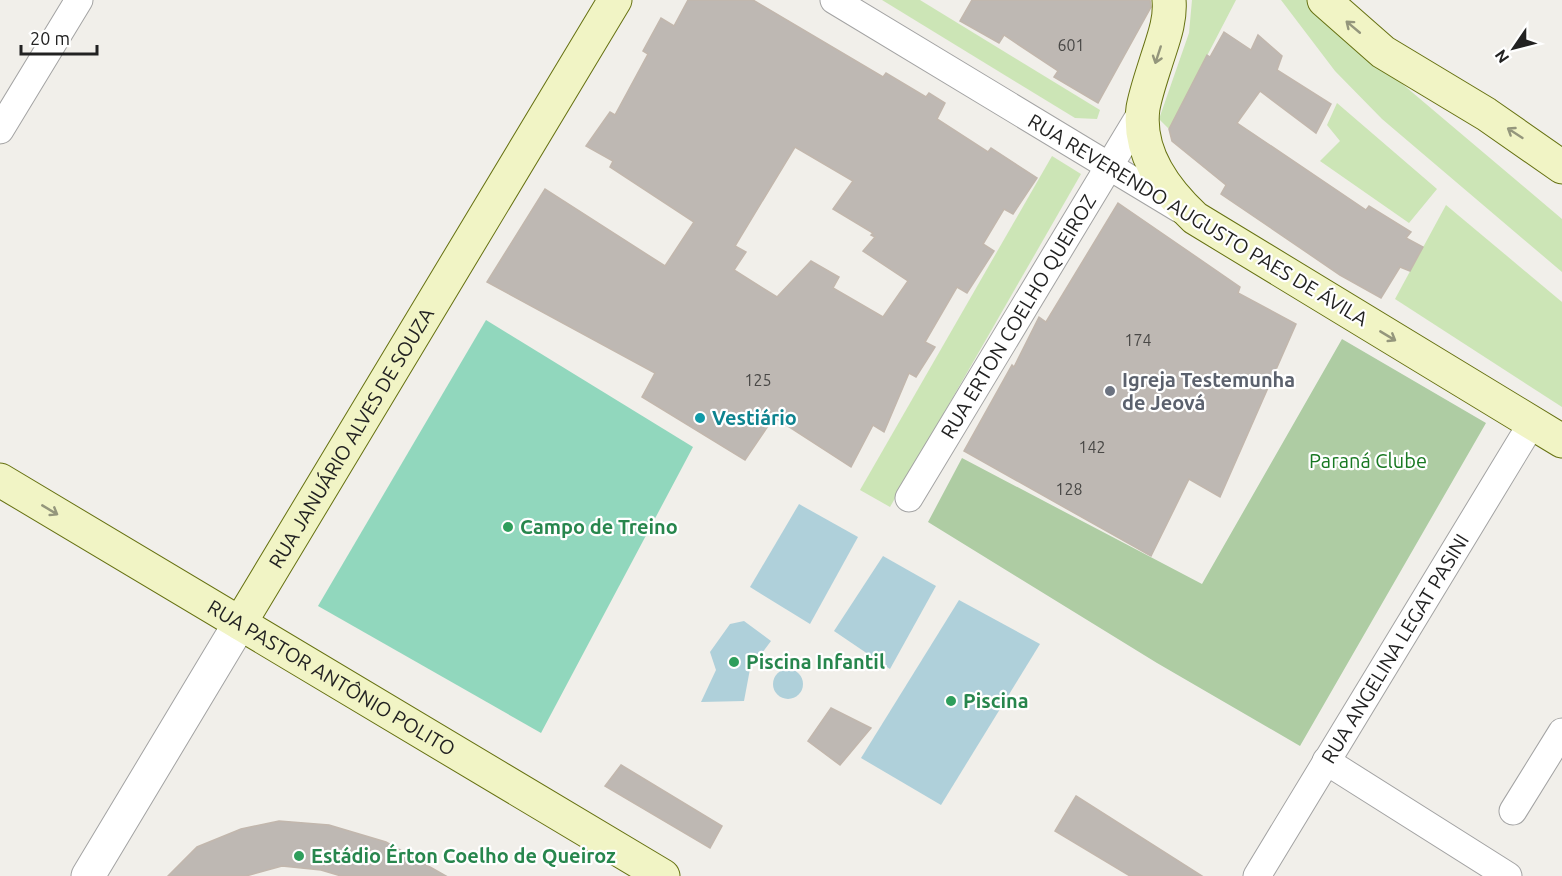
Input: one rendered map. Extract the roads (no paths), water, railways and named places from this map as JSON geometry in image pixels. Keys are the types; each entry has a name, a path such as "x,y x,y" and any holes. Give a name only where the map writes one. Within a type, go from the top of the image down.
{"main road":[{"name":"RUA JANUÁRIO ALVES DE SOUZA","path":"240,623 615,0"},
{"name":"RUA ERTON COELHO QUEIROZ","path":"1143,110 1168,25 1169,0"},
{"path":"1324,0 1383,52 1486,114 1562,167"},
{"path":"1143,110 1145,141 1153,164 1174,199 1195,218"},
{"name":"RUA REVERENDO AUGUSTO PAES DE ÁVILA","path":"1195,218 1562,441"},
{"name":"RUA PASTOR ANTÔNIO POLITO","path":"0,480 663,876"}],"street":[{"path":"0,130 79,0"},
{"name":"RUA REVERENDO AUGUSTO PAES DE ÁVILA","path":"834,0 1195,218"},
{"name":"RUA ERTON COELHO QUEIROZ","path":"909,498 1143,110"},
{"name":"RUA ANGELINA LEGAT PASINI","path":"1257,876 1532,423"},
{"name":"RUA JANUÁRIO ALVES DE SOUZA","path":"88,876 240,623"},
{"path":"1513,811 1562,732"},
{"path":"1326,761 1508,876"}],"water":[{"path":"799,504 858,537 810,624 750,587"},
{"path":"883,556 936,586 890,669 834,631"},
{"name":"Piscina","path":"959,600 1040,644 941,805 861,758"},
{"name":"Piscina Infantil","path":"744,621 771,641 750,669 744,701 701,702 716,670 710,652 730,624"},
{"path":"788,669 799,673 803,684 799,695 788,699 777,695 773,684 777,673"}],"place":[{"name":"Igreja Testemunha de Jeová","path":"1110,391"},
{"name":"Vestiário","path":"700,418"},
{"name":"Campo de Treino","path":"508,527"},
{"name":"Piscina Infantil","path":"734,662"},
{"name":"Piscina","path":"951,701"},
{"name":"Estádio Érton Coelho de Queiroz","path":"299,856"}],"park label":[{"name":"Paraná Clube","path":"1368,461"}]}
